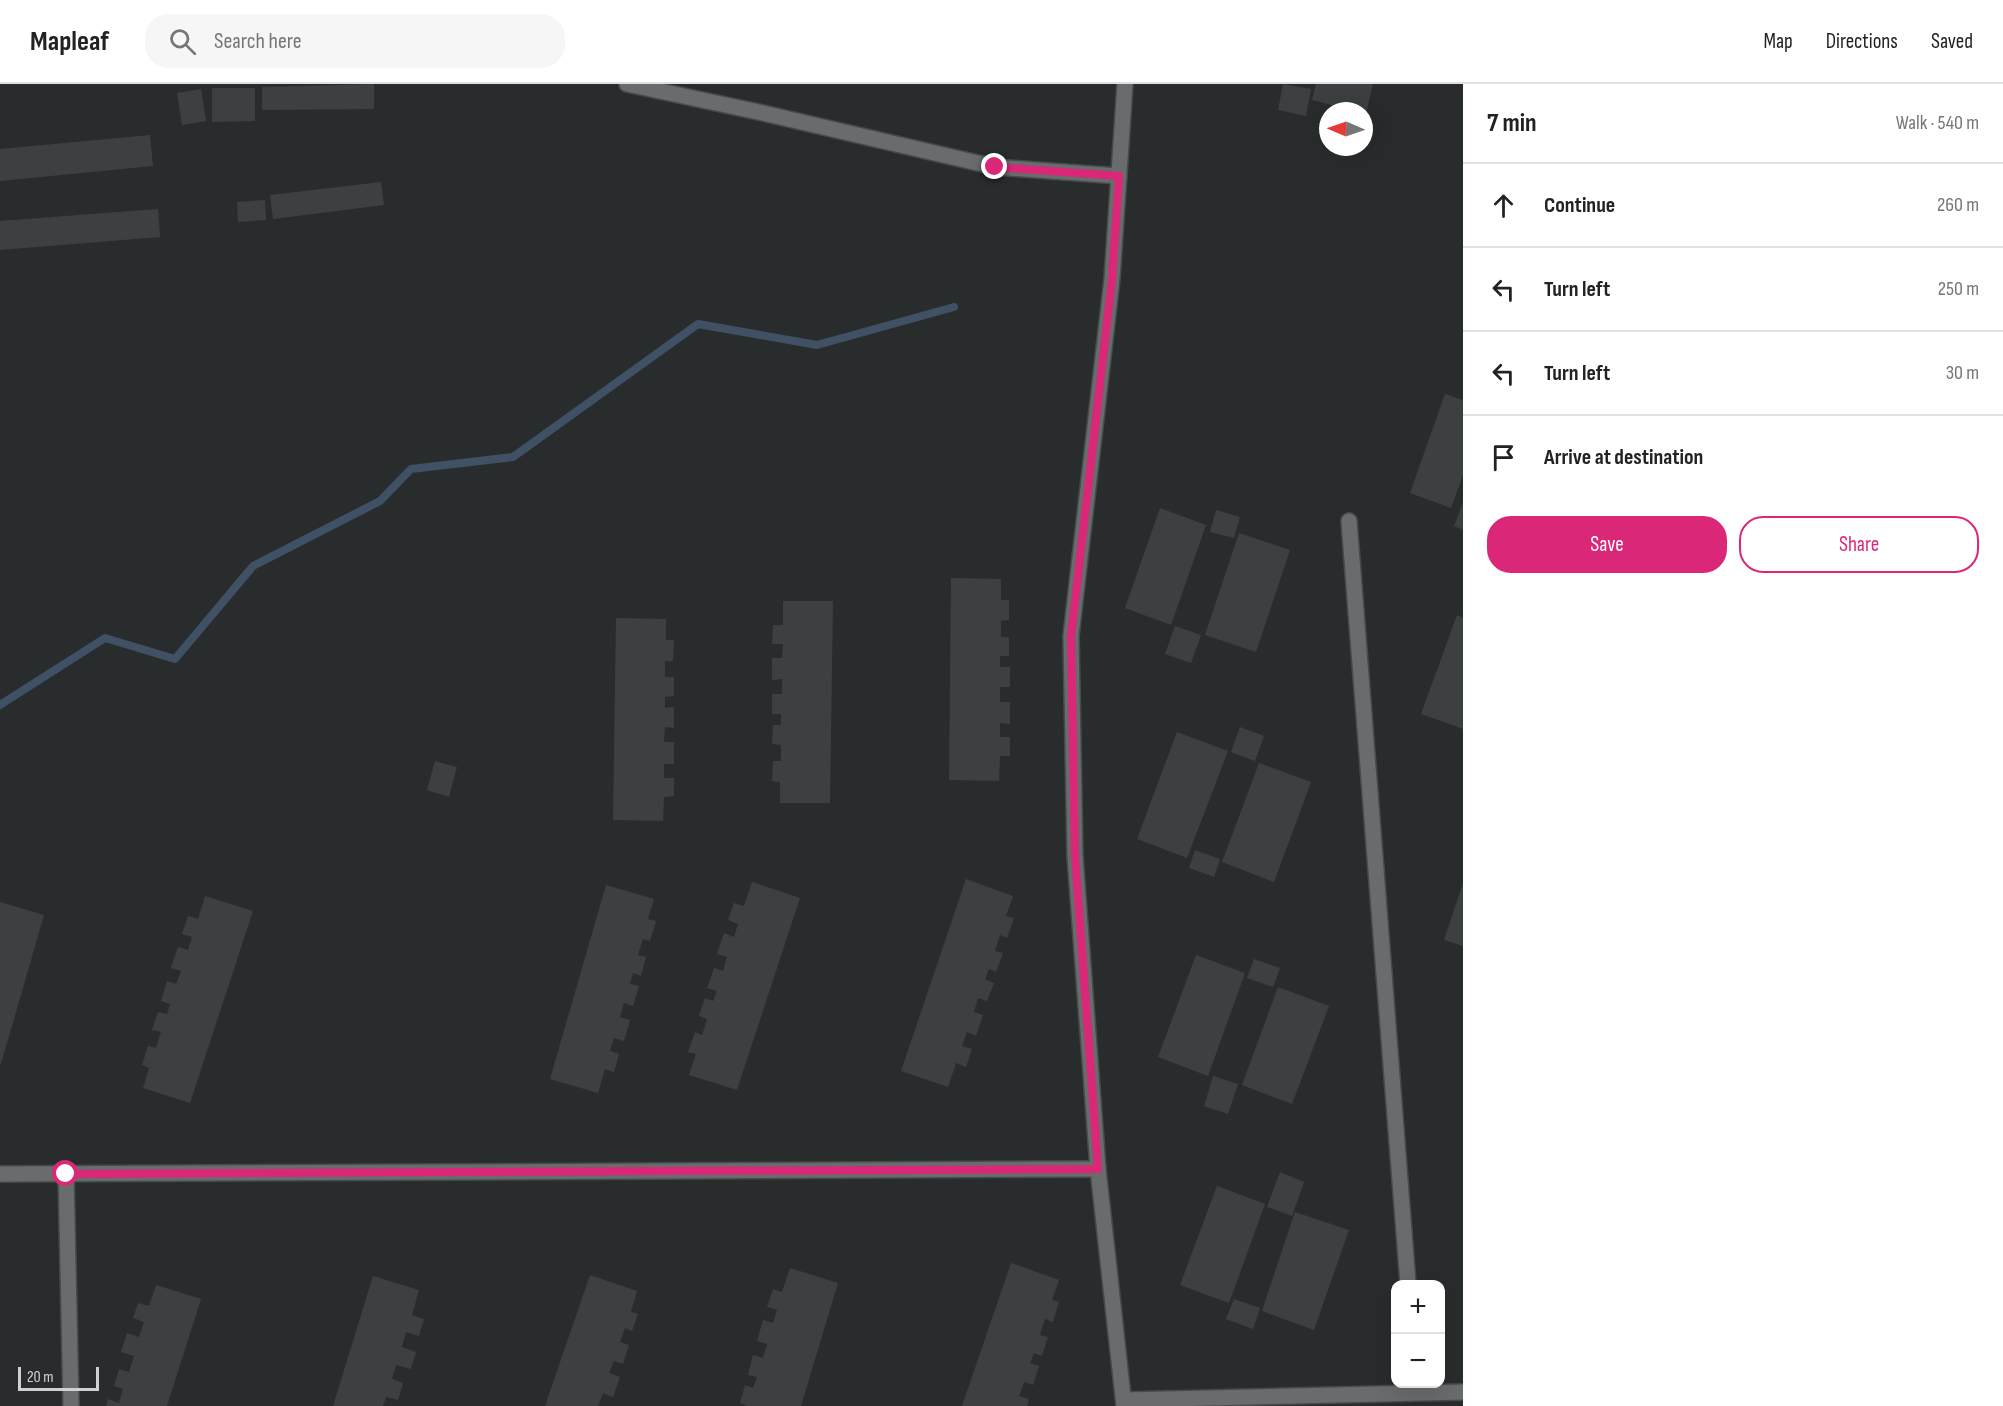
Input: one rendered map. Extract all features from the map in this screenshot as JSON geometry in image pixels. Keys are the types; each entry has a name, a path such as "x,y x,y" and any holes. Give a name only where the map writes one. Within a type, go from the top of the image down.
{"street":[{"path":"627,84 763,112 995,167 1119,176"},
{"path":"1125,84 1112,279 1071,636 1075,856 1098,1169 1124,1403 1416,1388 1463,1392"},
{"path":"1349,521 1408,1280"},
{"path":"0,1174 1098,1169"},
{"path":"66,1174 71,1406"}],"building":[{"path":"374,84 374,109 262,110 262,87"},
{"path":"1283,84 1311,89 1306,116 1278,110"},
{"path":"1316,84 1373,84 1369,102 1312,100"},
{"path":"212,88 255,88 255,121 212,122"},
{"path":"201,89 206,121 182,125 177,93"},
{"path":"150,135 153,166 0,181 0,149"},
{"path":"381,182 384,205 273,219 270,195"},
{"path":"265,200 266,220 238,222 237,202"},
{"path":"158,209 160,237 0,250 0,221"},
{"path":"1445,394 1463,400 1463,475 1451,508 1410,493"},
{"path":"1463,502 1463,530 1454,526"},
{"path":"1160,508 1206,525 1171,625 1125,608"},
{"path":"1216,510 1240,517 1234,538 1210,532"},
{"path":"1239,533 1290,550 1256,652 1205,635"},
{"path":"951,578 1001,579 1001,600 1009,600 1009,620 1001,621 1001,637 1009,637 1009,656 1000,656 1000,667 1010,667 1010,687 1000,687 1000,702 1010,702 1010,724 1000,723 1000,737 1010,737 1010,756 1000,756 999,781 949,780"},
{"path":"783,601 833,601 830,803 780,803 780,782 772,781 773,761 781,761 781,745 772,744 773,725 781,725 781,714 772,714 772,694 782,694 782,679 772,680 772,658 782,658 783,644 772,644 773,625 783,625"},
{"path":"1457,615 1463,618 1463,729 1421,714"},
{"path":"616,618 666,619 666,640 674,640 673,661 665,661 665,677 674,677 674,696 665,697 665,708 674,707 674,728 665,727 664,742 674,742 674,764 664,764 664,778 674,778 674,796 664,797 663,821 613,820"},
{"path":"1175,626 1201,635 1191,663 1165,654"},
{"path":"1240,727 1264,736 1255,761 1231,752"},
{"path":"1177,732 1228,751 1187,858 1137,839"},
{"path":"435,761 457,767 449,797 427,790"},
{"path":"1259,763 1311,782 1274,882 1222,862"},
{"path":"1195,850 1220,859 1214,877 1189,868"},
{"path":"966,879 1013,896 1006,916 1014,918 1007,938 1000,935 995,951 1003,953 996,972 989,969 985,979 994,983 987,1001 978,998 974,1012 983,1015 976,1036 967,1032 962,1046 972,1049 966,1067 956,1063 948,1087 901,1071"},
{"path":"752,882 800,898 737,1090 689,1075 696,1054 688,1052 695,1032 702,1035 707,1019 699,1016 705,998 713,1001 717,991 707,988 714,968 723,971 727,957 717,954 724,933 734,937 738,924 728,920 734,903 744,906"},
{"path":"1463,883 1463,946 1444,940"},
{"path":"606,885 654,899 648,919 656,921 650,941 643,939 638,955 646,957 641,976 633,973 630,984 639,986 633,1006 624,1003 620,1017 630,1020 624,1041 614,1038 610,1051 619,1054 614,1072 605,1069 598,1093 550,1079"},
{"path":"205,896 253,911 190,1103 143,1088 149,1068 142,1065 148,1046 156,1048 161,1032 152,1030 158,1012 167,1014 170,1004 161,1001 167,981 176,984 181,971 171,968 178,947 188,950 192,937 182,934 188,916 198,919"},
{"path":"0,902 44,915 1,1064 0,1064"},
{"path":"1196,955 1245,973 1208,1076 1158,1057"},
{"path":"1254,959 1280,968 1273,987 1247,978"},
{"path":"1278,987 1329,1006 1292,1104 1242,1085"},
{"path":"1213,1076 1238,1084 1228,1114 1204,1106"},
{"path":"1280,1172 1304,1182 1292,1216 1267,1207"},
{"path":"1217,1186 1265,1204 1229,1303 1180,1285"},
{"path":"1295,1212 1349,1230 1314,1330 1262,1311"},
{"path":"1011,1263 1059,1280 1052,1300 1059,1302 1053,1322 1045,1319 1040,1335 1048,1337 1042,1356 1034,1353 1030,1363 1039,1366 1033,1385 1024,1382 1019,1396 1029,1399 1027,1406 962,1406"},
{"path":"790,1268 838,1283 801,1406 747,1406 740,1403 745,1385 753,1388 757,1377 748,1375 753,1355 763,1358 767,1344 757,1341 763,1320 773,1323 777,1310 767,1307 773,1289 782,1292"},
{"path":"590,1275 637,1291 631,1312 638,1314 632,1331 625,1328 620,1342 629,1345 623,1364 614,1361 609,1373 620,1377 613,1397 603,1393 598,1406 545,1406"},
{"path":"373,1276 419,1290 412,1315 424,1319 419,1336 406,1332 402,1347 416,1352 411,1369 396,1365 392,1379 403,1383 398,1400 386,1397 383,1406 333,1406"},
{"path":"156,1285 201,1299 167,1406 106,1406 108,1399 119,1403 123,1389 114,1386 119,1369 129,1372 134,1356 121,1352 127,1333 139,1337 144,1322 133,1318 138,1303 149,1306"},
{"path":"1234,1299 1260,1308 1253,1329 1226,1319"}],"waterway":[{"path":"0,705 105,638 175,659 253,566 380,501 411,469 513,457 698,324 817,345 954,307"}],"route":[{"path":"66,1174 1098,1169 1075,856 1071,636 1112,279 1119,176 995,167"}]}
